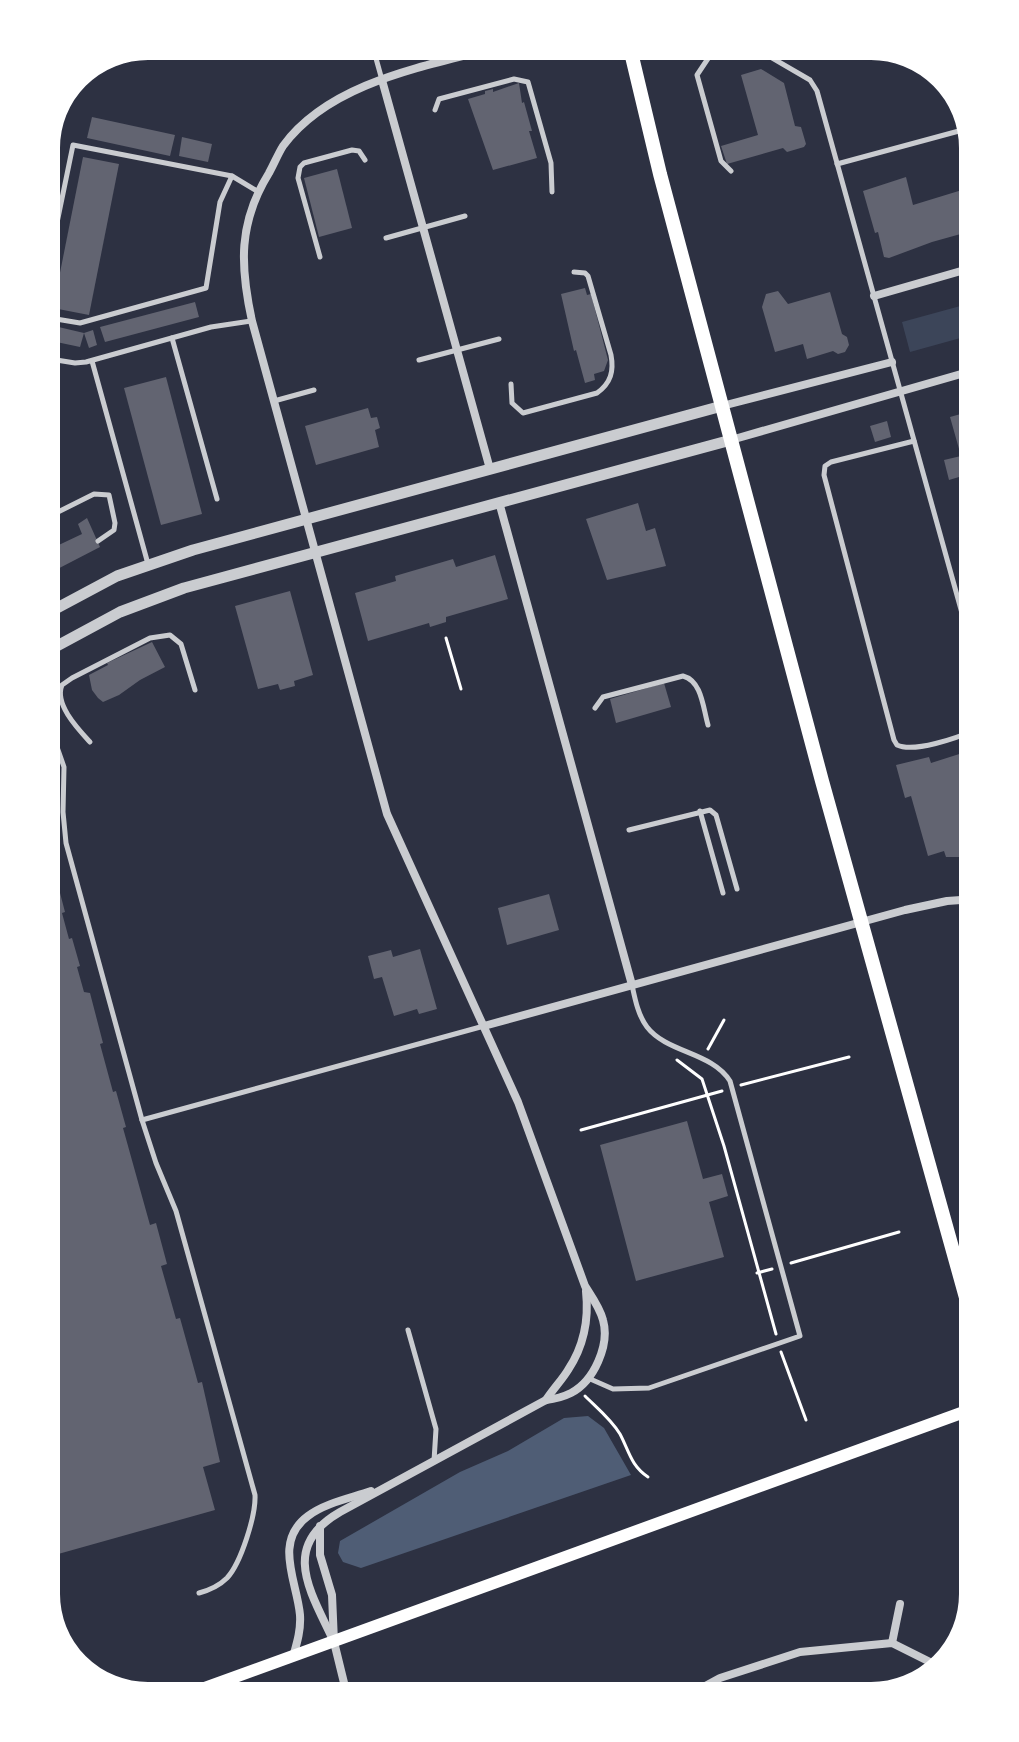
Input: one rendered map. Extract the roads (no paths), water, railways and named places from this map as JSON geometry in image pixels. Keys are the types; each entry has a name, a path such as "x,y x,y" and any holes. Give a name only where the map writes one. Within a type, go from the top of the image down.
{"main road":[{"path":"633,58 731,440 961,1280"},
{"path":"217,1684 961,1413"}],"street":[{"path":"344,1684 334,1642 313,1597 305,1563 307,1545 321,1525 546,1400 566,1396 578,1388 600,1356 605,1326 585,1286 525,1118 387,814 273,401 252,321 243,271 243,250 257,191 282,147 298,130 342,95 460,58"},
{"path":"382,80 490,469"},
{"path":"874,296 961,271"},
{"path":"58,607 85,591 148,564 892,362"},
{"path":"58,645 96,623 159,596 961,374"},
{"path":"499,502 632,985"},
{"path":"484,1026 861,922 930,904 961,901"},
{"path":"546,1400 570,1368 580,1346 586,1312 585,1286"},
{"path":"292,1658 300,1629 298,1603 288,1561 293,1533 316,1511 394,1483"},
{"path":"321,1525 320,1555 332,1595 334,1642"},
{"path":"892,1643 900,1604"},
{"path":"709,1684 800,1652 892,1643 930,1662"}],"lane":[{"path":"376,58 382,80"},
{"path":"708,58 697,75 721,161 731,171"},
{"path":"771,58 814,84 961,610"},
{"path":"435,110 439,99 514,79 528,82 551,163 552,192"},
{"path":"837,164 959,131"},
{"path":"58,218 73,145 232,176 257,191"},
{"path":"320,257 298,178 300,167 304,163 352,150 359,151 365,160"},
{"path":"58,319 80,323 206,288 220,202 232,176"},
{"path":"386,238 465,216"},
{"path":"511,384 512,403 523,413 597,393 606,387 613,366 611,355 588,276 574,272"},
{"path":"58,360 92,361 211,327 252,321"},
{"path":"172,338 217,499"},
{"path":"419,360 499,339"},
{"path":"92,361 148,564"},
{"path":"273,401 314,390"},
{"path":"914,441 831,462 825,466 824,475 894,740 897,745 909,748 961,736"},
{"path":"58,512 94,494 109,495 114,530 98,541"},
{"path":"90,742 62,702 59,694 62,685 150,638 165,634 179,641 195,690"},
{"path":"595,708 603,697 683,676 697,686 708,725"},
{"path":"58,750 64,767 66,840 142,1120 152,1154 176,1211 255,1498 251,1521 231,1574 219,1585 199,1593"},
{"path":"629,830 710,810 716,815 737,889"},
{"path":"700,811 723,893"},
{"path":"587,1378 613,1389 643,1389 800,1336 733,1087 721,1070 648,1029 641,1017 632,985"},
{"path":"142,1120 484,1026"},
{"path":"408,1330 437,1433 434,1461"}]}
